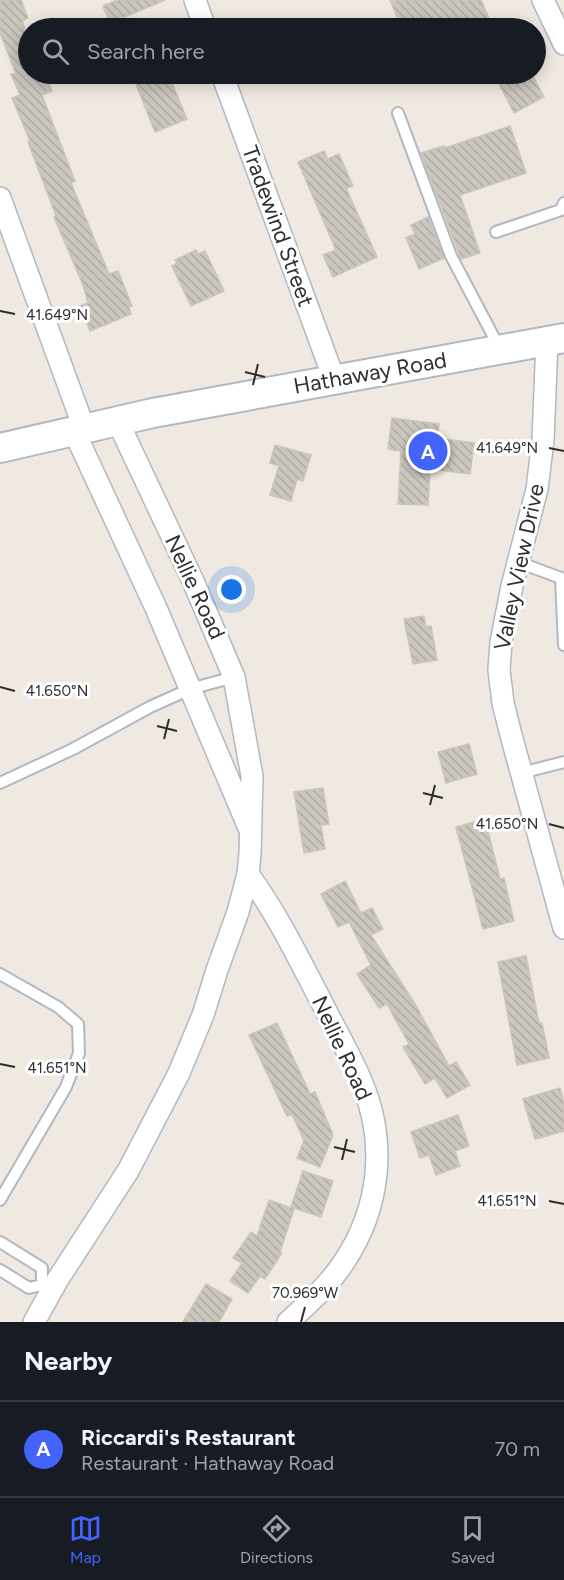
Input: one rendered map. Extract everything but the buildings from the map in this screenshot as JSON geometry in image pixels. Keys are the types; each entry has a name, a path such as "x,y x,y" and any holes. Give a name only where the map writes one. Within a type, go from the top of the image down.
{"main road":[{"name":"Hathaway Road","path":"0,448 117,420 556,339"}],"street":[{"path":"195,0 201,18"},
{"path":"543,0 564,44"},
{"name":"Tradewind Street","path":"226,84 334,379"},
{"name":"Nellie Road","path":"0,198 79,429 251,834"},
{"name":"Valley View Drive","path":"556,339 537,489 504,623 499,670 503,703 564,928"},
{"name":"Nellie Road","path":"117,420 194,582 234,677 252,776 248,874 267,900 349,1054 363,1085 376,1130 378,1167 372,1200 361,1231 344,1262 317,1294 288,1322"},
{"path":"34,1322 47,1288 128,1171 179,1073 203,1015 238,912 248,874"}],"lane":[{"path":"398,112 451,256 500,349"},
{"path":"496,232 561,210 564,203"},
{"path":"518,562 561,578 564,645"},
{"path":"0,783 73,749 150,707 190,689 234,677"},
{"path":"521,773 564,762"},
{"path":"0,974 58,1007 78,1024 79,1053 66,1087 0,1200"},
{"path":"0,1242 42,1268 47,1288 29,1288 0,1270"}],"place":[{"name":"Riccardi's Restaurant","path":"428,451"}]}
